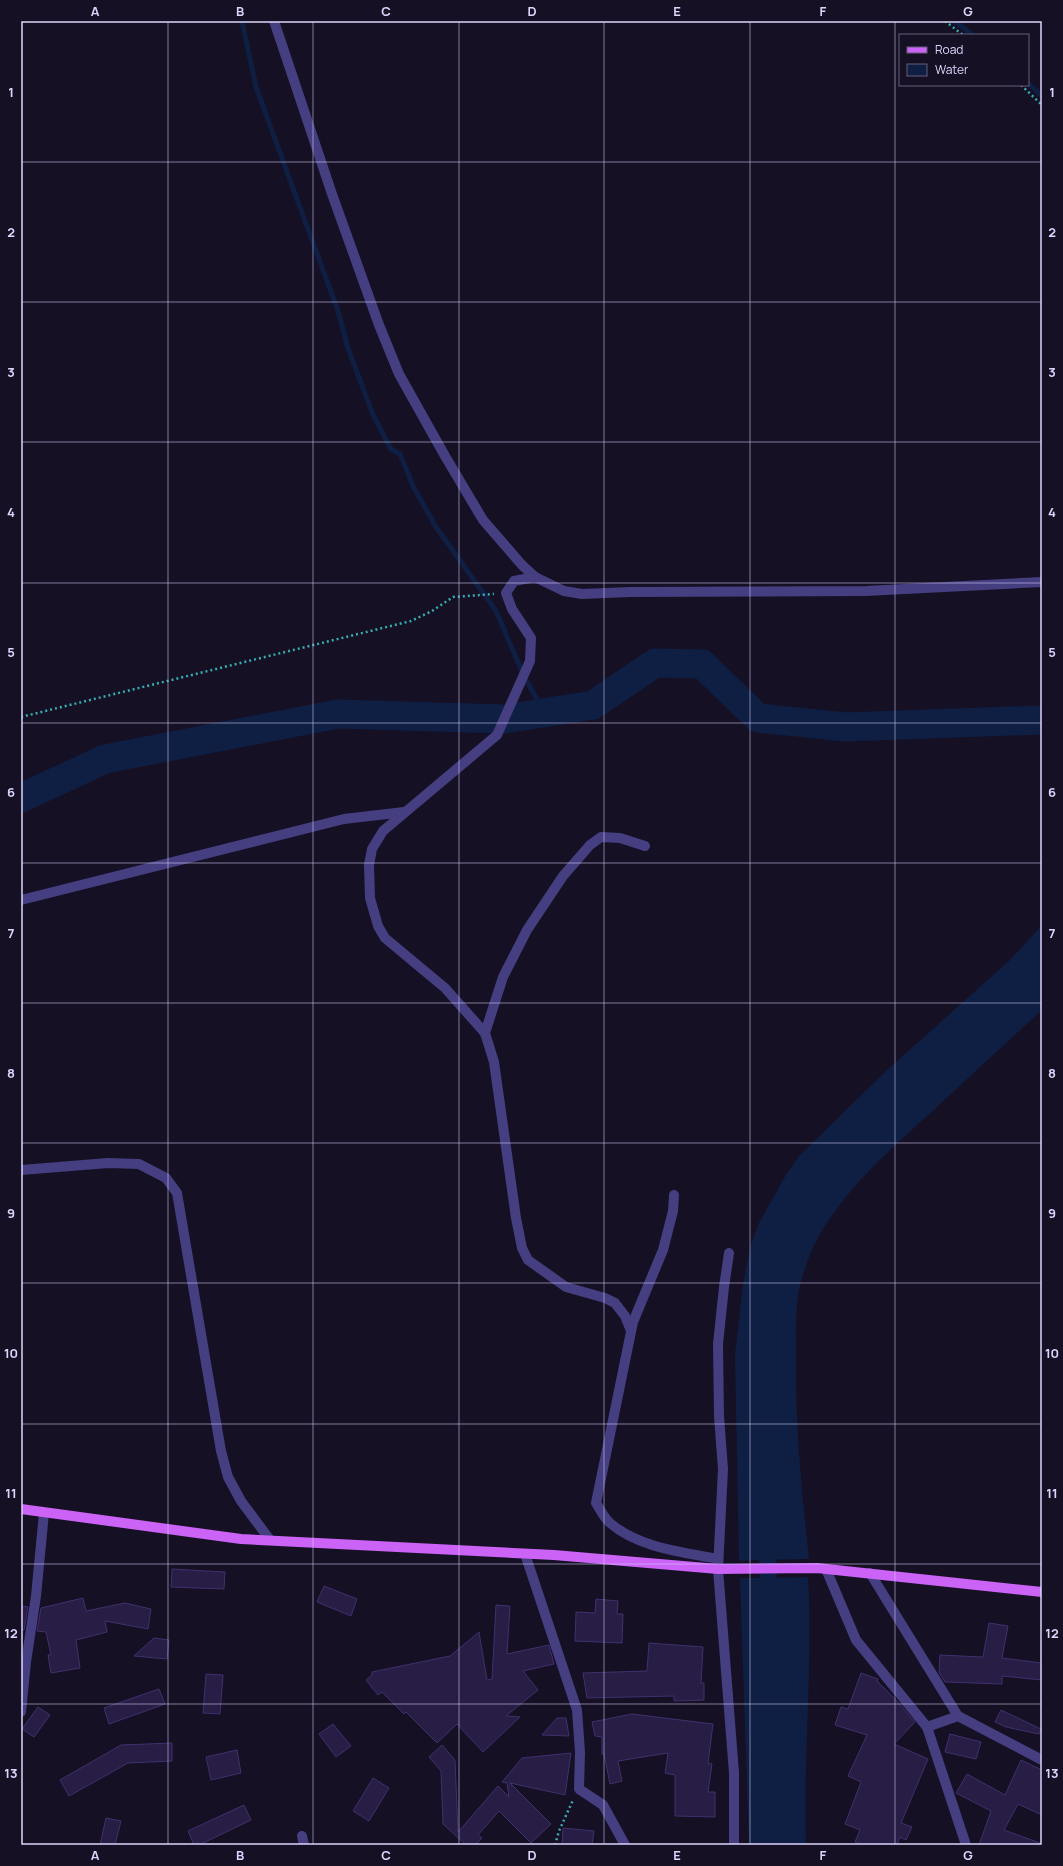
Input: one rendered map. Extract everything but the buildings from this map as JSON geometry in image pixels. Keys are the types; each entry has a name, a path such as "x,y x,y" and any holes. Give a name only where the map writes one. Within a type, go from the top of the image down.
{"main road":[{"path":"21,1509 241,1539 554,1555 721,1566 822,1569 1042,1592"}],"street":[{"path":"274,21 378,324 399,374 483,520 535,577 564,591 582,594 630,592 866,591 1042,582"},
{"path":"535,577 514,581 506,593 512,609 531,638 530,661 497,735 383,831 372,849 369,865 370,898 378,926 385,938 445,988 485,1033 494,1062 516,1218 522,1248 528,1260 566,1287 605,1298 615,1304 625,1316 632,1331"},
{"path":"21,900 344,819 404,812"},
{"path":"485,1033 503,977 527,930 563,876 590,845 601,837 620,838 645,846"},
{"path":"21,1170 108,1163 139,1164 166,1178 177,1193 221,1451 228,1477 241,1501 270,1540"},
{"path":"674,1195 663,1250 633,1322 596,1503 609,1522 626,1535 721,1566"},
{"path":"729,1252 718,1344 719,1416 723,1468 721,1566 734,1773 734,1845"},
{"path":"21,1712 26,1662 36,1596 44,1512"},
{"path":"525,1554 577,1710 580,1752 579,1789 603,1805 625,1845"},
{"path":"822,1569 856,1640 927,1727 966,1845"},
{"path":"870,1573 958,1716 1042,1760"},
{"path":"927,1727 958,1716"}],"path":[{"path":"945,21 962,34"},
{"path":"1022,86 1042,105"},
{"path":"21,717 411,621 432,611 453,597 493,594"},
{"path":"555,1845 559,1831 579,1789"}],"water":[{"path":"1042,925 1042,1010 871,1169 832,1215 817,1240 805,1268 798,1297 796,1320 798,1434 809,1559 739,1561 735,1354 743,1285 751,1244 759,1223 787,1173 799,1156 886,1071 1010,960"},
{"path":"808,1577 809,1677 805,1811 806,1845 749,1845 740,1578"}],"pier":[{"path":"811,1559 809,1561 739,1563 737,1561"},
{"path":"808,1575 810,1577 738,1578 740,1576"}],"waterway":[{"path":"242,21 256,87 338,311 348,348 373,415 391,449 400,454 413,486 436,527 496,611 524,676 544,712"},
{"path":"954,21 972,34"},
{"path":"1029,84 1042,96"},
{"path":"21,798 105,759 338,714 504,719 593,705 655,663 702,664 758,718 845,727 1042,720"},
{"path":"767,1537 769,1601"}]}
